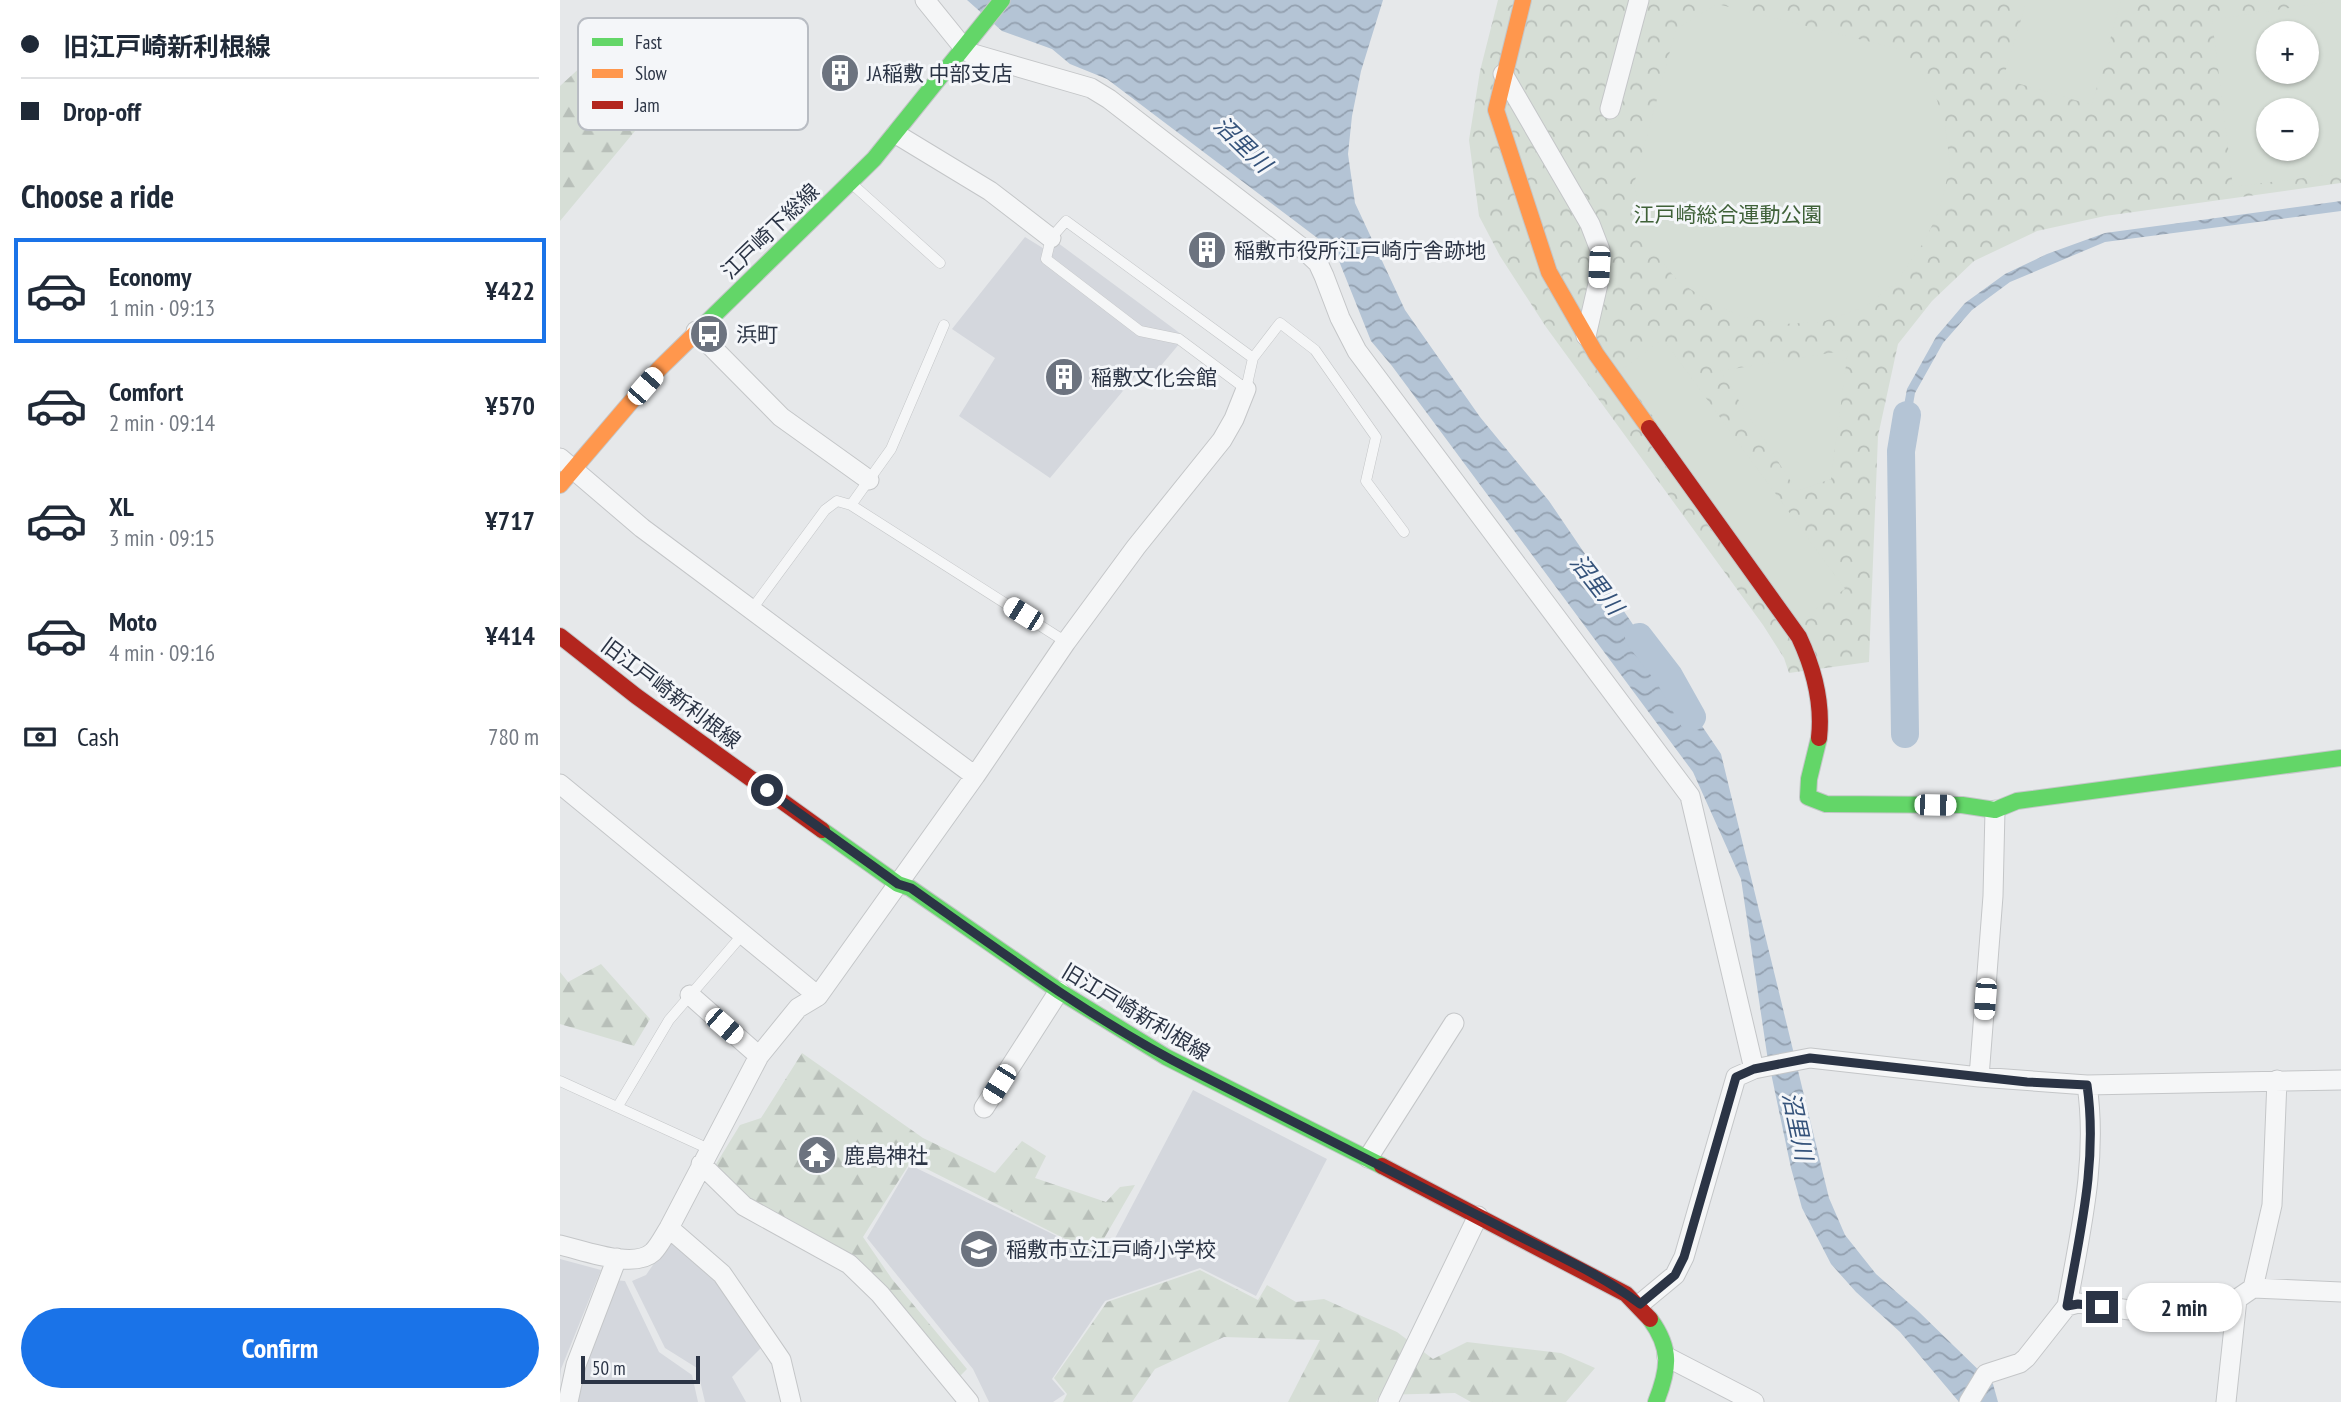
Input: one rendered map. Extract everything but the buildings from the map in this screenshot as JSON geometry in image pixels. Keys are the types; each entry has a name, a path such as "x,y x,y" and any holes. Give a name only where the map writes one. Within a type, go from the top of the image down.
{"street":[{"path":"925,0 967,42 976,56 1091,88 1109,99 1318,263 1340,318 1357,351 1690,796 1758,1068"},
{"name":"江戸崎下総線","path":"560,485 567,464 696,331 851,182 896,134 1002,0"},
{"path":"1522,0 1496,104 1497,120 1549,272 1595,354 1799,637 1810,659 1819,700 1820,726 1817,751 1807,783 1808,797 1826,804 1962,805 1995,810 2017,801 2341,758"},
{"path":"1610,109 1639,0"},
{"path":"1503,74 1590,224 1600,250 1598,284 1586,336"},
{"path":"896,134 990,191 1051,238"},
{"path":"696,331 781,417 869,480"},
{"path":"560,1245 629,1261 653,1252 759,1056 798,1007 818,996 975,776 1066,642 1136,547 1222,440 1246,389"},
{"path":"567,464 642,528 975,776"},
{"name":"旧江戸崎新利根線","path":"560,636 636,696 898,884 911,888 1059,991 1166,1057 1368,1158 1602,1280 1640,1304 1651,1319 1667,1357"},
{"path":"560,784 818,996"},
{"path":"1979,1077 1993,896 1995,810"},
{"path":"984,1108 1059,991"},
{"path":"690,995 759,1056"},
{"path":"1368,1158 1454,1023"},
{"path":"1640,1304 1675,1275 1684,1257 1736,1077 1758,1068 1810,1058 1979,1077 2087,1085 2341,1080"},
{"path":"2226,1402 2245,1294 2272,1205 2277,1080"},
{"path":"1969,1402 1986,1374 2020,1363 2026,1358 2067,1306 2090,1179 2091,1122 2087,1085"},
{"path":"705,1157 744,1206 849,1264 880,1294 969,1402"},
{"path":"1388,1402 1478,1216"},
{"path":"668,1228 722,1274 781,1360 791,1402"},
{"path":"568,1402 576,1365 618,1258"},
{"path":"2067,1306 2078,1304 2174,1316 2194,1314 2245,1294 2341,1292"},
{"path":"1656,1402 1667,1357 1754,1402"}],"lane":[{"path":"851,182 940,263"},
{"path":"1253,358 1066,221 1051,238 1046,259 1140,331 1179,339 1246,389 1253,358 1280,323 1315,350 1376,437 1366,481 1404,532"},
{"path":"851,505 891,449 944,325"},
{"path":"752,610 825,510 837,501 851,505 1066,642"},
{"path":"618,1106 668,1020 743,934"},
{"path":"560,1081 618,1106 705,1157"}],"shaded area":[{"path":"1025,237 1046,250 1054,240 1185,337 1154,374 1143,367 1050,478 959,416 995,358 952,329"},
{"name":"稲敷市立江戸崎小学校","path":"1193,1090 1327,1159 1256,1296 1200,1268 1105,1301 1052,1379 1065,1394 1053,1402 989,1402 973,1369 867,1238 910,1165 1104,1259"},
{"path":"671,1239 707,1263 764,1345 732,1377 746,1402 705,1402 697,1368 665,1348 632,1281 646,1275"},
{"path":"560,1259 601,1270 561,1369 560,1379"},
{"path":"613,1280 625,1281 659,1352 692,1375 698,1402 574,1402"}],"green space":[{"name":"江戸崎総合運動公園","path":"1498,0 2341,0 2341,183 2105,216 2037,231 1974,261 1932,301 1898,344 1878,436 1869,662 1789,673 1784,658 1763,625 1546,327 1500,256 1479,216 1469,140 1480,71"},
{"path":"2027,0 2121,0 2092,105 2003,79"},
{"path":"2341,0 2341,173 2233,187 2212,20"},
{"path":"1717,4 1899,49 1920,70 1937,100 1945,125 1950,165 1940,209 1924,242 1895,284 1864,307 1822,322 1784,324 1742,317 1710,302 1678,281 1657,256 1641,224 1634,184 1676,29"},
{"path":"578,69 578,130 636,130 560,221 560,154 560,86"},
{"path":"1663,339 1845,589 1795,623 1621,370"},
{"path":"1848,350 1831,479 1797,491 1720,371"},
{"path":"601,964 650,1019 634,1046 560,1024 560,972 568,982"},
{"path":"802,1053 923,1138 995,1173 1022,1141 1046,1156 1035,1178 1106,1202 1120,1187 1135,1185 1095,1254 911,1161 863,1237 892,1279 967,1369 955,1381 870,1283 744,1199 713,1169 740,1125 761,1118"},
{"path":"1200,1270 1258,1300 1267,1285 1296,1302 1324,1299 1397,1332 1433,1359 1467,1342 1561,1353 1595,1368 1566,1402 1471,1402 1455,1393 1380,1395 1376,1402 1288,1402 1320,1340 1224,1337 1155,1369 1132,1402 1063,1402 1067,1394 1054,1378 1107,1302"}],"water":[{"path":"967,0 1383,0 1361,71 1352,116 1348,154 1355,203 1405,310 1480,417 1549,501 1721,754 1829,1198 1845,1235 1876,1274 1993,1384 1998,1402 1959,1402 1900,1332 1856,1292 1831,1264 1802,1208 1791,1168 1767,1054 1741,879 1693,772 1371,341 1339,261 1320,240 1107,79 1070,64 1052,49 1002,31"},
{"path":"2341,201 2341,211 2105,242 2010,282 1972,310 1943,343 1915,393 1905,452 1896,449 1907,389 1936,337 1965,303 2005,274 2047,254 2105,233"}],"waterway":[{"path":"1905,734 1901,451 1907,415"},
{"name":"沼里川","path":"1639,637 1669,676 1692,717"}],"traffic: fast":[{"path":"701,328 874,159 1002,0"},
{"path":"1819,738 1809,779 1808,797 1826,804 1962,805 1995,810 2017,801 2341,758"},
{"path":"822,830 1059,991 1166,1057 1382,1166"},
{"path":"1650,1319 1662,1340 1666,1359 1664,1379 1656,1402"}],"traffic: slow":[{"path":"1523,0 1496,110 1549,272 1596,354 1649,428"},
{"path":"560,485 659,369 701,328"}],"traffic: jam":[{"path":"1649,428 1799,637 1816,686 1820,712 1819,738"},
{"path":"560,636 636,696 822,830"},
{"path":"1382,1166 1626,1294 1650,1319"}],"place":[{"name":"JA稲敷 中部支店","path":"840,73"},
{"name":"稲敷市役所江戸崎庁舎跡地","path":"1207,250"},
{"name":"浜町","path":"709,334"},
{"name":"稲敷文化会館","path":"1064,377"},
{"name":"鹿島神社","path":"817,1155"},
{"name":"稲敷市立江戸崎小学校","path":"979,1249"}],"route":[{"path":"767,790 898,884 911,888 1059,991 1125,1033 1181,1065 1368,1158 1602,1280 1640,1304 1675,1275 1684,1257 1736,1077 1754,1069 1810,1058 2027,1082 2087,1085 2092,1128 2090,1179 2067,1306 2078,1304 2102,1307"}]}
